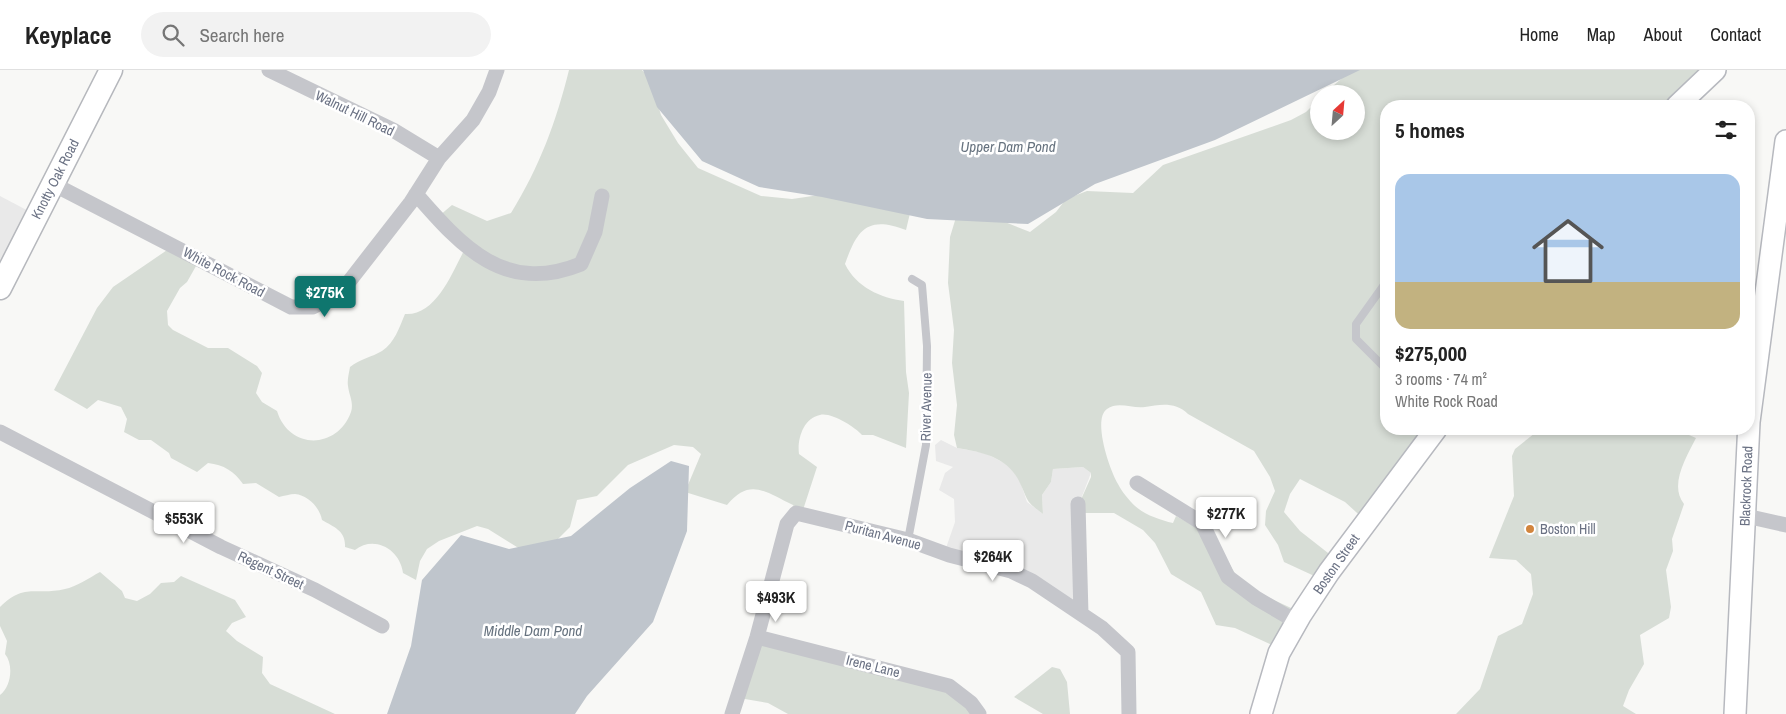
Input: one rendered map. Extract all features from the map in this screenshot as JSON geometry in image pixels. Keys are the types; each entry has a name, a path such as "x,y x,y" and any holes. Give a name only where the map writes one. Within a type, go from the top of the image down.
{"main road":[{"name":"Knotty Oak Road","path":"0,288 111,70"}],"street":[{"name":"Walnut Hill Road","path":"269,70 392,130 439,158"},
{"name":"White Rock Road","path":"53,184 291,307 313,307 341,292 416,194 439,158 472,120 489,92 497,70"},
{"path":"1683,100 1715,70"},
{"name":"Blackrock Road","path":"1755,366 1786,141"},
{"path":"416,194 450,234 480,256 505,270 528,274 560,272 581,264 595,232 602,196"},
{"name":"Regent Street","path":"0,432 221,547 315,590 382,626"},
{"name":"Boston Street","path":"1261,714 1279,654 1297,622 1329,572 1432,435"},
{"name":"Blackrock Road","path":"1735,714 1749,435"},
{"path":"1137,484 1202,524 1228,577 1256,598 1297,622"},
{"path":"1078,504 1080,614"},
{"name":"Puritan Avenue","path":"757,637 786,524 796,513 908,540 949,555 1011,571 1032,581 1102,628 1128,652 1129,714"},
{"path":"1746,516 1786,525"},
{"path":"732,714 757,637"},
{"name":"Irene Lane","path":"757,637 949,686 972,703 979,714"}],"lane":[{"name":"River Avenue","path":"908,540 926,444 927,346 922,284 912,279"},
{"path":"1380,290 1356,324 1356,339 1380,363"}],"shaded area":[{"path":"569,70 642,70 650,79 661,115 678,143 698,168 761,196 792,199 840,192 911,209 906,230 882,224 873,225 859,234 845,264 862,285 878,294 904,301 906,372 909,393 906,448 873,435 862,435 849,424 830,416 820,415 809,420 800,436 799,454 817,467 802,513 796,511 793,505 758,490 743,491 735,496 727,505 685,492 701,454 693,447 674,445 628,465 597,496 577,500 570,527 540,557 525,552 488,529 477,526 439,541 427,549 420,561 416,580 403,573 397,557 385,547 378,544 370,544 355,550 345,547 344,537 341,533 335,527 322,520 316,507 304,497 295,494 279,497 256,483 243,484 228,469 214,464 208,463 197,472 171,458 169,453 151,440 139,440 124,432 127,419 121,407 98,400 87,409 54,390 97,308 113,287 173,246 200,259 167,311 168,325 173,330 208,348 228,348 257,366 262,373 256,393 262,402 277,411 283,424 292,433 302,438 313,440 325,439 335,433 344,424 352,409 348,384 350,367 382,351 396,334 405,314 416,313 426,308 435,300 443,290 466,247 439,216 452,205 487,221 511,213 539,161 559,108"},
{"path":"1351,70 1715,70 1683,100 1380,100 1380,435 1432,435 1367,522 1345,502 1300,479 1290,494 1284,512 1300,531 1337,560 1323,580 1284,562 1278,545 1265,525 1266,511 1275,491 1270,477 1254,451 1178,407 1121,405 1107,409 1101,423 1107,457 1120,487 1133,504 1153,517 1173,523 1176,516 1208,534 1226,558 1240,582 1248,588 1302,613 1281,649 1235,628 1216,625 1201,592 1171,574 1155,543 1143,530 1114,513 1081,513 1079,504 1091,477 1091,473 1083,467 1053,469 1051,482 1042,495 1043,514 1030,503 1019,481 1008,466 993,457 976,451 957,448 954,435 957,405 952,363 954,330 948,283 950,237 957,214 985,214 1030,232 1056,212 1066,199 1087,191 1133,193 1163,165 1291,120 1310,108 1310,140 1365,140 1365,85 1334,85"},
{"path":"0,196 38,216 0,274"},
{"path":"1532,435 1689,435 1696,438 1684,463 1679,480 1678,488 1684,504 1672,539 1673,551 1666,570 1671,607 1669,618 1640,635 1644,664 1629,690 1623,706 1636,714 1456,714 1480,689 1498,636 1522,624 1533,594 1531,574 1516,560 1489,558 1514,496 1512,456 1515,449"},
{"path":"941,440 957,448 985,453 1010,466 1020,481 1027,502 1043,514 1042,495 1051,482 1053,469 1083,467 1091,473 1079,504 1081,605 946,548 955,522 954,499 939,490 945,473 953,467 936,461 935,445"},
{"path":"100,572 122,591 125,598 137,601 150,594 161,583 174,582 181,576 235,600 246,617 232,623 226,631 237,641 263,657 262,673 270,684 335,714 0,714 0,695 7,687 9,681 10,664 5,654 7,641 0,626 0,607 9,599 24,592 55,591 69,588"},
{"path":"760,636 936,681 981,714 788,714 768,703 739,698"},
{"path":"1052,667 1060,669 1067,682 1070,714 1043,714 1014,697"}],"water":[{"name":"Upper Dam Pond","path":"643,70 1360,70 1329,85 1310,85 1310,94 1215,140 1095,184 1028,224 927,219 822,197 759,187 702,161 657,107"},
{"name":"Middle Dam Pond","path":"671,461 689,466 687,531 653,622 587,696 575,714 387,714 411,646 422,580 461,535 509,549 571,536 630,488"}],"place":[{"name":"Boston Hill","path":"1530,529"}]}
